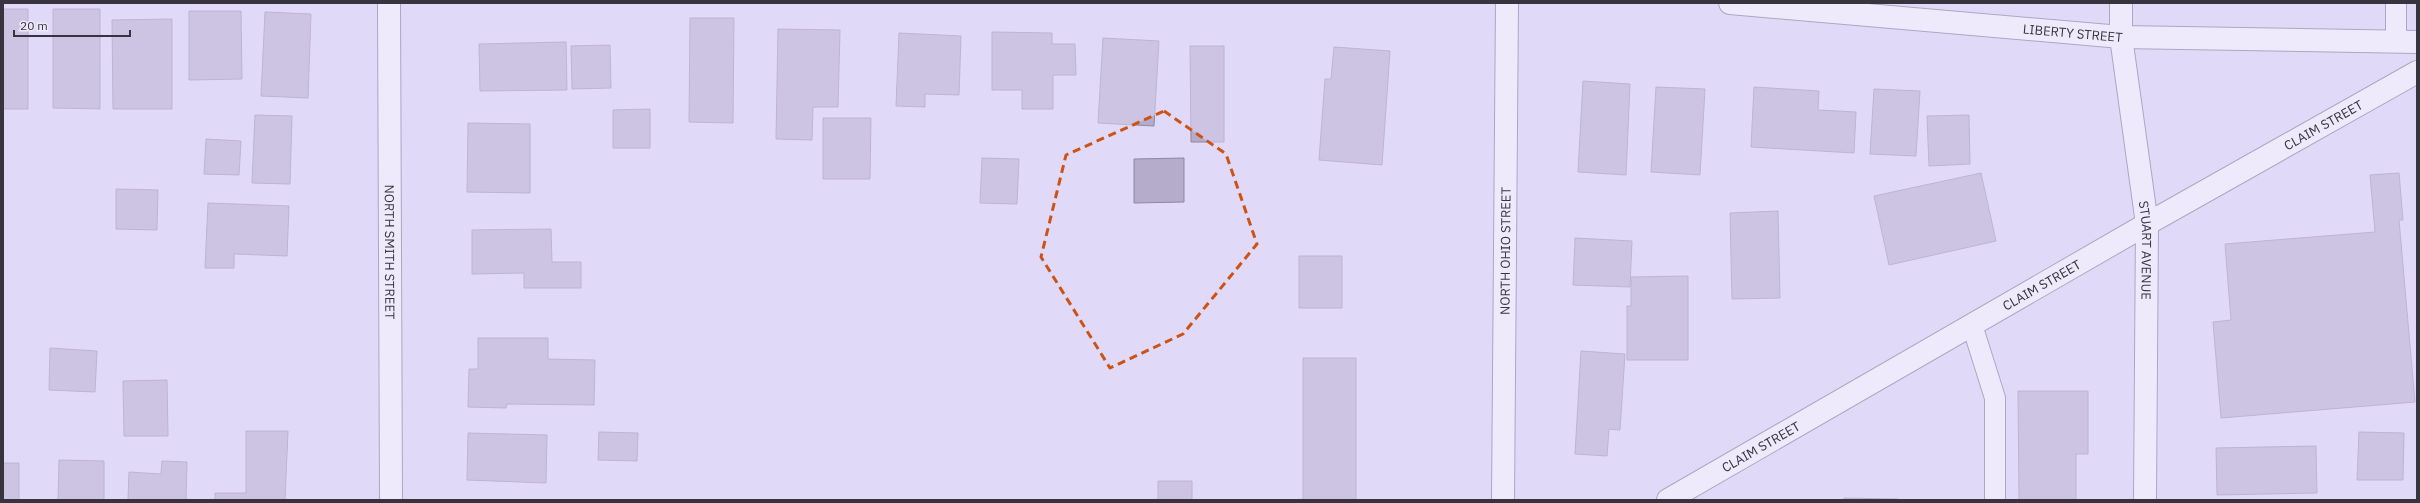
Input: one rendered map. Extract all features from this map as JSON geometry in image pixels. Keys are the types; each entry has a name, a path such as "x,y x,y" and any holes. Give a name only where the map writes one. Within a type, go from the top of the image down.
{"street":[{"name":"NORTH SMITH STREET","path":"389,3 391,500"},
{"name":"NORTH OHIO STREET","path":"1503,500 1507,3"},
{"name":"LIBERTY STREET","path":"1730,3 2121,37 2417,42"},
{"name":"STUART AVENUE","path":"2121,3 2121,37 2147,224 2145,500"},
{"name":"CLAIM STREET","path":"1668,500 2147,224 2417,72"}],"lane":[{"path":"2396,3 2396,42"},
{"path":"1972,324 1996,398 1995,500"}],"highlighted area":[{"path":"1164,111 1226,154 1257,244 1183,334 1110,368 1041,257 1066,155"}],"building":[{"path":"3,9 28,9 28,109 3,109"},
{"path":"53,9 100,9 100,109 53,108"},
{"path":"189,11 241,11 242,79 189,80"},
{"path":"265,12 311,14 308,98 261,96"},
{"path":"690,18 734,18 733,123 689,122"},
{"path":"172,19 172,109 113,109 112,20"},
{"path":"778,29 840,30 838,107 813,107 812,140 776,139"},
{"path":"992,32 1052,33 1052,44 1075,44 1076,75 1053,75 1053,109 1022,109 1022,90 992,90"},
{"path":"899,33 961,36 959,95 925,94 925,107 896,106"},
{"path":"1103,38 1159,41 1154,126 1098,123"},
{"path":"566,42 567,90 480,91 479,44"},
{"path":"610,45 611,88 572,89 571,46"},
{"path":"1190,46 1224,46 1224,142 1191,142"},
{"path":"1334,47 1390,51 1382,165 1319,160 1325,79 1331,79"},
{"path":"1583,81 1630,84 1626,175 1578,172"},
{"path":"1656,87 1705,89 1700,175 1651,172"},
{"path":"1754,87 1819,91 1818,110 1856,112 1854,153 1751,147"},
{"path":"1874,89 1920,91 1916,156 1870,154"},
{"path":"650,109 650,148 613,148 613,110"},
{"path":"255,115 292,116 290,184 252,183"},
{"path":"1969,115 1970,164 1929,166 1927,116"},
{"path":"823,118 871,118 870,179 823,179"},
{"path":"468,123 530,124 530,193 467,192"},
{"path":"206,139 241,141 239,175 204,174"},
{"path":"982,158 1019,159 1017,204 980,203"},
{"path":"1184,158 1184,202 1134,203 1134,159"},
{"path":"1981,173 1996,241 1889,265 1874,196"},
{"path":"2399,173 2403,220 2399,220 2415,402 2221,418 2213,322 2231,320 2225,244 2375,232 2370,175"},
{"path":"116,189 158,190 157,230 116,229"},
{"path":"208,203 289,206 287,256 234,254 234,268 205,268"},
{"path":"1778,211 1780,298 1732,299 1730,213"},
{"path":"551,229 552,262 581,262 581,288 524,288 524,273 472,274 472,230"},
{"path":"1575,238 1632,241 1630,287 1573,285"},
{"path":"1299,256 1342,256 1342,308 1299,308"},
{"path":"1688,276 1688,360 1627,360 1627,306 1631,306 1631,277"},
{"path":"478,338 548,338 548,359 595,360 594,405 507,404 506,408 468,407 469,369 478,369"},
{"path":"50,348 97,351 95,392 49,390"},
{"path":"1581,351 1625,354 1620,430 1609,429 1607,456 1575,454"},
{"path":"1303,358 1356,358 1356,500 1303,500"},
{"path":"167,380 168,436 124,436 123,381"},
{"path":"2018,391 2088,391 2088,454 2076,454 2076,500 2019,500"},
{"path":"246,431 288,431 285,500 215,500 215,493 246,493"},
{"path":"599,432 638,433 637,461 598,460"},
{"path":"2359,432 2404,433 2403,480 2357,480"},
{"path":"468,433 547,435 546,483 467,480"},
{"path":"2316,446 2317,493 2217,495 2216,448"},
{"path":"59,460 104,461 104,500 58,500"},
{"path":"162,461 187,462 186,500 128,500 129,472 161,474"},
{"path":"3,463 19,463 19,500 3,500"},
{"path":"1158,481 1192,481 1192,500 1158,500"},
{"path":"1844,498 1898,499 1898,500 1844,500"}]}
